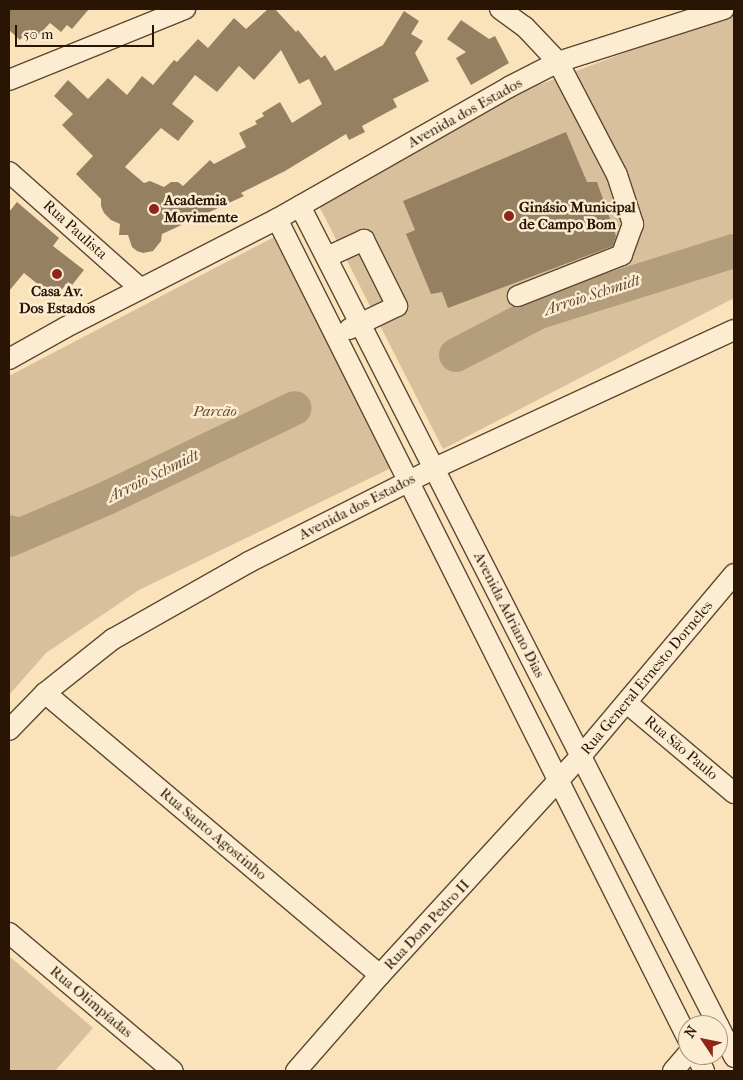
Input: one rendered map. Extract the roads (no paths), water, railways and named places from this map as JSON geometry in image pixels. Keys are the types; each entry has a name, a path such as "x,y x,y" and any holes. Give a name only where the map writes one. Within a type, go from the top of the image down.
{"street":[{"path":"9,80 185,9"},
{"path":"500,9 525,28 558,62 617,175 633,224 622,255 518,296"},
{"name":"Avenida dos Estados","path":"9,359 277,220 558,62 724,9"},
{"name":"Rua Paulista","path":"9,172 141,289"},
{"name":"Avenida Adriano Dias","path":"300,206 712,1015"},
{"name":"Avenida Adriano Dias","path":"277,220 407,482 560,780 678,1019"},
{"path":"327,257 364,240 396,306 335,336"},
{"name":"Avenida dos Estados","path":"9,730 45,693 113,639 249,562 435,468 734,330"},
{"name":"Rua General Ernesto Dorneles","path":"560,780 627,704 734,574"},
{"name":"Rua Santo Agostinho","path":"45,693 380,975"},
{"name":"Rua São Paulo","path":"627,704 734,793"},
{"name":"Rua Dom Pedro II","path":"296,1071 380,975 560,780"},
{"name":"Rua Olimpíadas","path":"9,933 173,1071"},
{"name":"Avenida Adriano Dias","path":"728,1046 734,1057"}],"waterway":[{"name":"Arroio Schmidt","path":"456,355 539,312 734,251"},
{"name":"Arroio Schmidt","path":"9,540 107,498 295,408"},
{"path":"9,518 44,525"}],"place":[{"name":"Academia Movimente","path":"154,209"},
{"name":"Ginásio Municipal de Campo Bom","path":"509,216"},
{"name":"Casa Av. Dos Estados","path":"57,274"}],"park label":[{"name":"Parcão","path":"215,412"}]}
